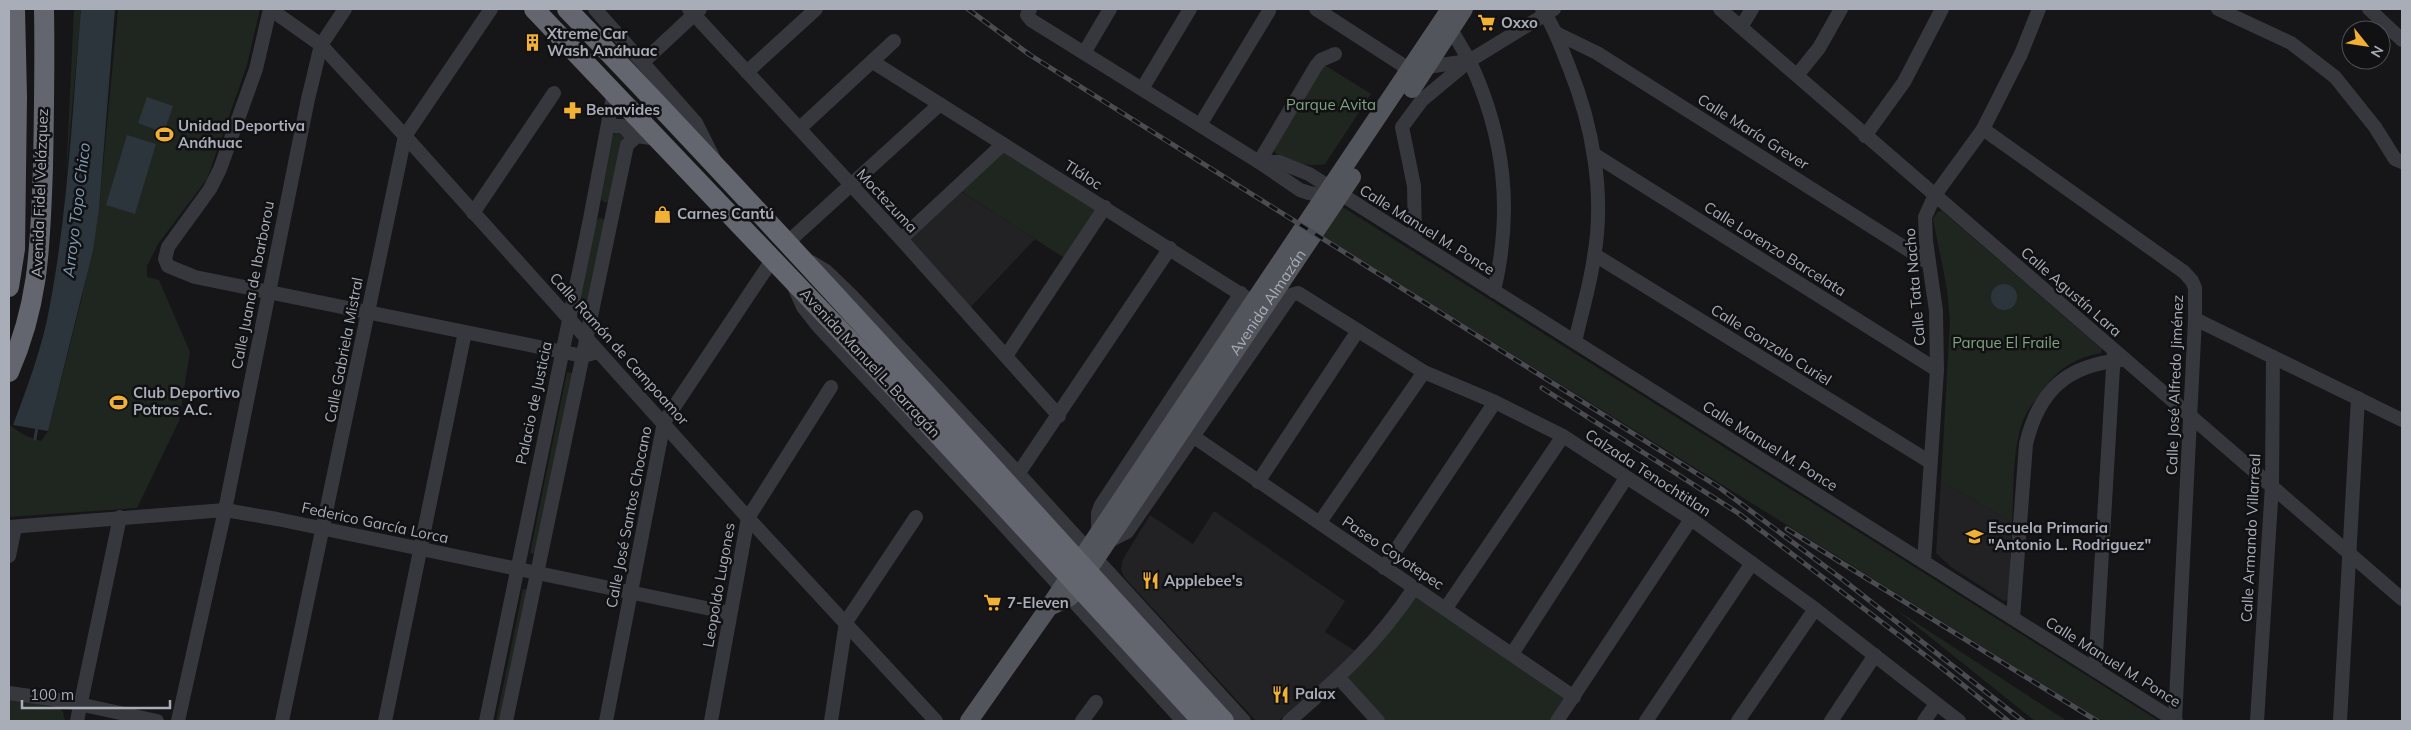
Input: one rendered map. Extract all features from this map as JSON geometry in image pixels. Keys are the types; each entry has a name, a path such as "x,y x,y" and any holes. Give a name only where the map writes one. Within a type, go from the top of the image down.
{"highway":[{"name":"Avenida Fidel Velázquez","path":"9,287 15,249 17,97 15,9"},
{"path":"39,9 44,30"},
{"name":"Avenida Fidel Velázquez","path":"9,372 26,325 36,288 40,248 44,9"},
{"name":"Avenida Manuel L. Barragán","path":"534,9 791,280 904,385 1224,721"},
{"name":"Avenida Manuel L. Barragán","path":"567,9 794,249 904,385 1202,721"}],"main road":[{"path":"1316,188 1413,70 1430,39 1450,9"},
{"name":"Avenida Almazán","path":"1066,592 1413,70 1451,29 1464,9"},
{"path":"969,721 1048,607 1066,592"}],"street":[{"name":"Calle Ramón de Campoamor","path":"270,9 321,45 587,340 664,422 748,518 936,721"},
{"path":"270,9 256,69 220,169 210,189 168,247 165,259 168,266 195,277 583,356 598,352"},
{"name":"Calle Juana de Ibarborou","path":"178,721 225,510 268,291 321,45 345,9"},
{"name":"Calle Gabriela Mistral","path":"282,721 405,136 491,9"},
{"path":"595,9 696,123 717,167"},
{"path":"747,72 816,9"},
{"path":"1084,53 1110,9"},
{"path":"1142,89 1190,9"},
{"name":"Calle Agustín Lara","path":"1720,9 1798,74 2117,357 2192,416 2402,599"},
{"path":"1741,27 1752,9"},
{"path":"1798,74 1819,48 1841,9"},
{"path":"1866,136 1904,82 1942,9"},
{"name":"Calle Tata Nacho","path":"1924,562 1937,370 1937,321 1925,218 1936,195 1982,129 2018,60 2039,9"},
{"path":"2218,9 2291,43 2335,77 2399,160"},
{"path":"2369,9 2402,40"},
{"path":"1322,10 1413,70 1469,61"},
{"path":"1415,242 1414,186 1402,127 1422,100 1469,61 1547,10 1576,84 1595,155 1597,212 1595,255 1575,342"},
{"path":"643,62 695,11"},
{"name":"Moctezuma","path":"695,11 747,72 901,239 1059,416"},
{"path":"1200,125 1269,11"},
{"path":"1029,13 1084,53 1259,162 1316,66 1321,60 1335,54"},
{"path":"1451,29 1469,61 1490,112 1502,163 1505,234 1494,292"},
{"name":"Calle María Grever","path":"1556,34 1597,53 1929,263"},
{"path":"800,128 894,41"},
{"name":"Tláloc","path":"873,62 1276,316"},
{"name":"Palacio de Justicia","path":"486,721 561,351 590,219 614,92"},
{"path":"473,213 554,93"},
{"path":"940,104 850,185 794,249 826,271 851,295 1019,474 1244,721"},
{"path":"608,126 623,126 633,138"},
{"name":"Calle José Alfredo Jiménez","path":"1982,129 2189,276 2195,292 2196,319 2192,416 2176,721"},
{"path":"506,721 627,145 633,138 647,136 658,139"},
{"path":"901,239 1003,144"},
{"name":"Calle Lorenzo Barcelata","path":"1595,155 1937,370"},
{"name":"Calle Manuel M. Ponce","path":"1259,162 1279,162 1309,174 1316,188 1346,198 2176,721"},
{"path":"594,199 603,207 615,204"},
{"path":"1006,356 1105,207"},
{"path":"590,219 598,214 602,214 611,221"},
{"path":"991,511 1059,416 1170,248"},
{"name":"Calle Gonzalo Curiel","path":"1595,255 1930,462"},
{"name":"Calle José Santos Chocano","path":"606,721 664,422 772,260"},
{"path":"791,280 803,307 818,326 1066,592 1183,721"},
{"name":"Calzada Tenochtitlan","path":"1276,316 1294,293 1424,372 1495,402 1563,436 1691,519 1815,609 1959,721"},
{"path":"1241,294 1101,505 1098,513 1102,538 1127,532 1276,316"},
{"path":"2196,319 2402,420"},
{"path":"385,721 465,332"},
{"path":"1258,482 1357,332"},
{"path":"1208,344 1242,365"},
{"path":"2013,618 2026,444 2033,421 2048,395 2067,375 2087,365 2117,357 2095,670"},
{"name":"Calle Armando Villarreal","path":"2258,721 2272,486 2273,357"},
{"path":"1320,522 1424,372"},
{"name":"Leopoldo Lugones","path":"712,720 748,518 831,387"},
{"path":"2340,721 2358,398"},
{"path":"1384,568 1495,402"},
{"path":"1446,608 1563,436"},
{"name":"Paseo Coyotepec","path":"1194,437 1574,697"},
{"path":"1512,654 1626,478"},
{"name":"Federico García Lorca","path":"12,527 225,510 324,528 421,550 630,591 730,614"},
{"path":"77,721 120,517"},
{"path":"831,721 846,622 916,517"},
{"path":"1557,721 1691,519"},
{"path":"9,556 12,527"},
{"path":"1646,721 1752,563"},
{"path":"1289,721 1338,678 1378,637 1414,588"},
{"path":"1738,721 1815,609"},
{"path":"1139,674 1174,643"},
{"path":"1831,721 1875,655"},
{"path":"1338,678 1378,721"},
{"path":"9,693 80,704 157,721"},
{"path":"64,701 68,709 68,721"},
{"path":"1082,721 1096,702"},
{"path":"1924,721 1936,704"},
{"path":"86,721 88,715 95,708"}],"shaded area":[{"path":"957,189 1035,239 967,311 905,240"},
{"name":"Escuela Primaria \"Antonio L. Rodriguez\"","path":"1941,481 2012,522 2008,599 2004,601 1951,567 1936,553"},
{"path":"1214,511 1345,601 1325,632 1357,652 1278,721 1256,721 1124,577 1121,569 1123,559 1150,515 1193,544"}],"green space":[{"path":"74,9 81,9 66,176"},
{"path":"118,9 260,9 247,65 207,179 158,244 147,266 147,277 159,280 190,352 179,421 137,508 9,517 9,425 26,436 41,441 48,431 82,297 99,209"},
{"name":"Parque Avita","path":"1323,64 1371,94 1325,164 1312,165 1288,161 1276,154 1273,149"},
{"path":"619,132 623,138 611,200 605,203 601,199 613,136"},
{"path":"1003,144 1105,207 1069,261 956,188"},
{"path":"1341,206 2159,721 2102,721 1322,236"},
{"name":"Parque El Fraile","path":"1938,211 1942,211 2102,349 2101,353 2075,361 2054,376 2026,414 2016,447 2012,522 1941,481 1950,321 1947,289 1933,219"},
{"path":"600,218 606,221 586,314 582,314 578,307 596,220"},
{"path":"567,372 573,373 536,554 530,553"},
{"path":"1414,588 1574,697 1557,721 1378,721 1339,678"},
{"path":"523,589 529,590 502,721 496,721"},
{"path":"1895,609 2067,721 2035,721"},
{"path":"9,699 60,709 63,712 65,721 9,720"}],"water":[{"path":"81,9 115,9 99,209 93,250 48,431 13,425 40,347 54,282 65,204"},
{"path":"147,97 173,106 164,133 138,123"},
{"path":"127,135 156,144 135,214 106,205"},
{"path":"2004,284 2014,287 2017,297 2014,307 2004,310 1994,307 1991,297 1994,287"}],"waterway":[{"name":"Arroyo Topo Chico","path":"35,439 37,427"}],"railway":[{"path":"968,9 1030,55 1720,488 1842,579 2023,721"},
{"path":"1542,388 1738,513 1938,665 2008,721"},
{"path":"1787,529 2097,721"}],"place":[{"name":"Oxxo","path":"1487,23"},
{"name":"Xtreme Car Wash Anáhuac","path":"533,43"},
{"name":"Benavides","path":"572,110"},
{"name":"Unidad Deportiva Anáhuac","path":"164,135"},
{"name":"Carnes Cantú","path":"663,214"},
{"name":"Club Deportivo Potros A.C.","path":"119,402"},
{"name":"Escuela Primaria \"Antonio L. Rodriguez\"","path":"1974,537"},
{"name":"Applebee's","path":"1150,581"},
{"name":"7-Eleven","path":"993,603"},
{"name":"Palax","path":"1281,694"}]}
